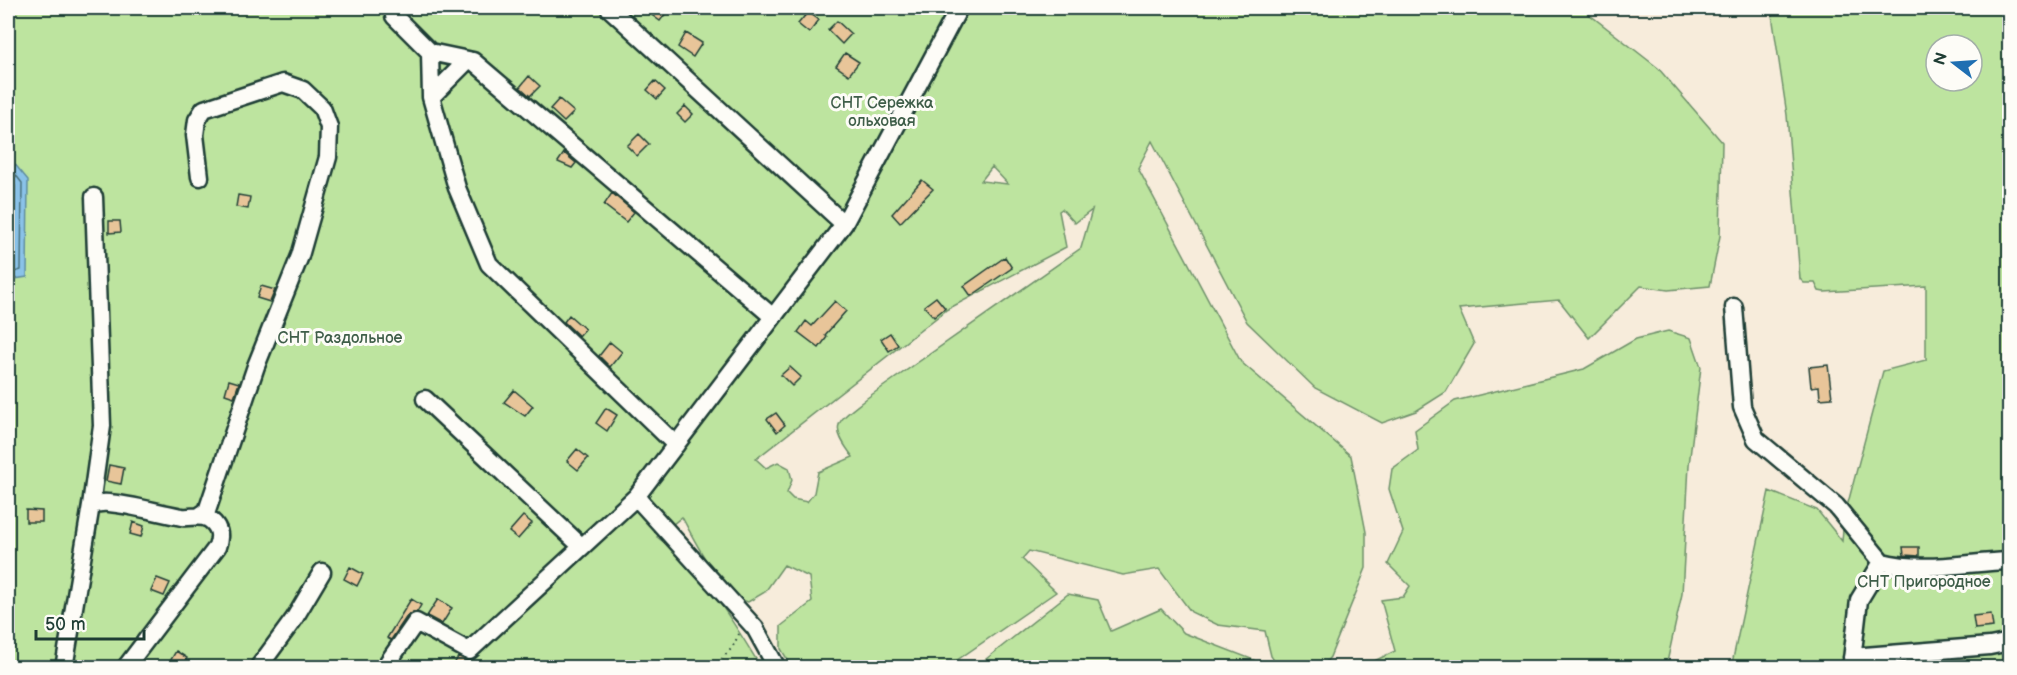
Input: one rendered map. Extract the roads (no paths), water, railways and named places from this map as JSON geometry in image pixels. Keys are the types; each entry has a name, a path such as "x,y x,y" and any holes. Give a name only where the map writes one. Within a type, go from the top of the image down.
{"lane":[{"path":"394,8 394,16 430,52 473,61 773,317"},
{"path":"609,8 844,224"},
{"path":"384,668 416,622 469,651 636,497 844,224 959,8"},
{"path":"430,52 431,97 457,188 489,264 676,445"},
{"path":"431,97 468,60"},
{"path":"200,177 195,135 197,120 204,109 229,99 283,84 303,90 322,108 329,127 328,157 300,256 226,449 207,511 201,516"},
{"path":"64,668 102,426 94,197"},
{"path":"1734,308 1742,407 1756,439 1836,506 1882,562 1897,566 1922,567 2010,561"},
{"path":"424,399 582,547"},
{"path":"636,497 755,628 777,668"},
{"path":"91,505 110,503 173,515 201,516 218,527 220,537 218,547 125,668"},
{"path":"1882,562 1859,600 1852,662 2010,642"},
{"path":"258,668 294,620 322,572"}],"water":[{"path":"8,156 28,180 27,277 8,280"}],"park label":[{"name":"СНТ Сережка ольховая","path":"882,111"},
{"name":"СНТ Раздольное","path":"340,337"},
{"name":"СНТ Пригородное","path":"1924,581"}]}
